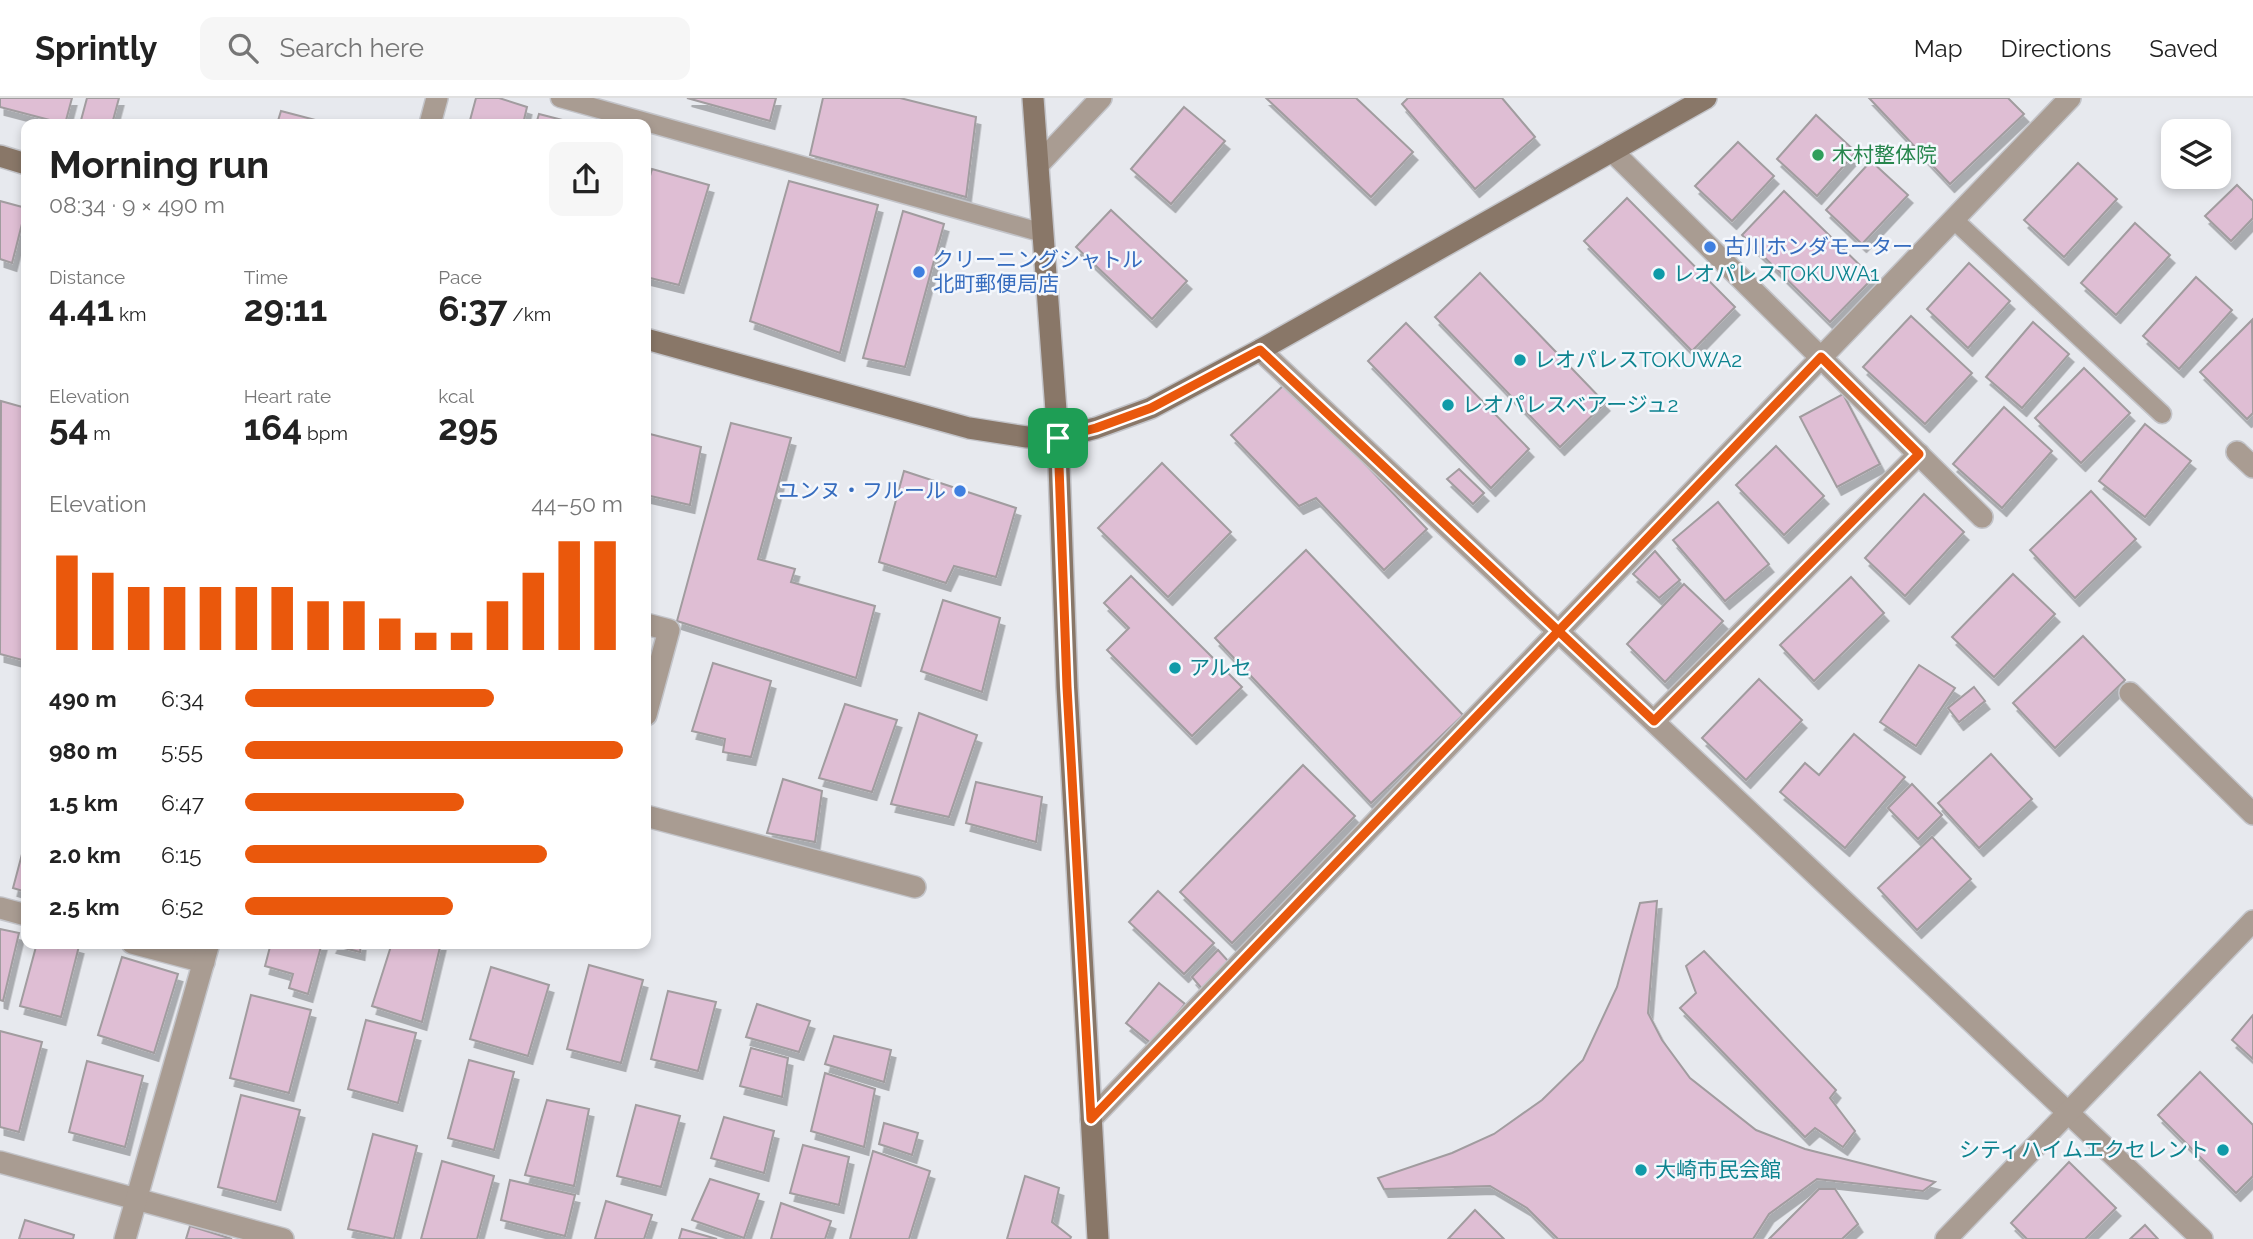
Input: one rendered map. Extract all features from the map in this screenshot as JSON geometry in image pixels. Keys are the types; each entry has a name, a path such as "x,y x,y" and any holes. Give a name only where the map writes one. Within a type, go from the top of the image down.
{"street":[{"path":"431,119 437,98"},
{"path":"1033,98 1058,438 1067,687 1098,1239"},
{"path":"1038,165 1101,98"},
{"path":"651,340 969,428 1027,437 1058,438 1096,428 1151,408 1260,350 1706,98"},
{"path":"1091,1119 2070,98"},
{"path":"1612,151 1982,517"},
{"path":"0,156 21,162"},
{"path":"1260,350 2202,1239"},
{"path":"2237,452 2253,467"},
{"path":"1654,721 1919,454"},
{"path":"651,625 668,630 651,696"},
{"path":"2130,694 2253,814"},
{"path":"651,817 915,887"},
{"path":"0,908 21,914"},
{"path":"1945,1239 2253,921"},
{"path":"125,1239 206,953 176,949"},
{"path":"0,1162 283,1239"}],"lane":[{"path":"560,98 635,119"},
{"path":"651,123 1043,233"},
{"path":"1953,219 2162,414"}],"building":[{"path":"0,98 72,98 66,119 46,119 0,107"},
{"path":"87,98 119,98 113,119 81,119"},
{"path":"476,98 499,98 527,107 524,119 470,119"},
{"path":"687,98 776,98 770,121"},
{"path":"823,98 900,98 976,117 966,197 810,155"},
{"path":"1266,98 1356,98 1413,152 1371,197"},
{"path":"1408,98 1502,98 1535,137 1475,189 1402,104"},
{"path":"1869,98 2008,98 2024,114 1950,184"},
{"path":"1184,107 1225,141 1171,204 1131,169"},
{"path":"281,111 312,119 279,119"},
{"path":"539,114 558,119 538,119"},
{"path":"1816,115 1856,152 1817,196 1777,159"},
{"path":"1738,142 1774,176 1732,221 1695,186"},
{"path":"1871,161 1908,195 1862,244 1826,210"},
{"path":"2078,163 2117,199 2064,257 2024,220"},
{"path":"652,169 709,185 679,285 651,278"},
{"path":"789,181 878,205 840,353 750,321"},
{"path":"2237,185 2253,201 2253,218 2231,241 2205,216"},
{"path":"1784,191 1873,278 1830,322 1742,235"},
{"name":"レオパレスTOKUWA1","path":"1627,198 1735,307 1692,351 1584,241"},
{"path":"0,201 21,207 21,228 12,263 0,259"},
{"path":"1111,210 1187,281 1152,319 1076,247"},
{"path":"903,211 944,224 905,367 863,358"},
{"path":"2135,223 2170,255 2116,315 2081,283"},
{"path":"1969,263 2010,301 1968,348 1927,309"},
{"name":"レオパレスTOKUWA2","path":"1480,273 1605,403 1560,447 1435,317"},
{"path":"2196,277 2232,310 2179,369 2143,336"},
{"path":"1911,316 1972,373 1925,424 1863,367"},
{"path":"2252,320 2253,413 2247,419 2200,372"},
{"path":"2033,322 2069,354 2022,408 1986,377"},
{"name":"レオパレスベアージュ2","path":"1406,323 1529,449 1491,488 1368,361"},
{"path":"2084,368 2130,413 2081,463 2035,418"},
{"path":"1287,382 1427,529 1384,570 1316,498 1299,506 1231,435"},
{"path":"1843,394 1880,464 1837,487 1800,417"},
{"path":"1,401 21,407 21,660 0,654"},
{"path":"2004,407 2052,451 2002,508 1953,464"},
{"path":"731,423 791,438 758,559 795,569 791,582 875,606 856,678 677,621"},
{"path":"2145,424 2191,461 2145,517 2099,481"},
{"path":"651,434 701,447 690,505 651,496"},
{"path":"1776,446 1824,496 1784,535 1736,485"},
{"path":"1162,463 1231,532 1168,597 1098,528"},
{"path":"1459,469 1484,493 1473,504 1447,479"},
{"path":"904,471 1016,508 996,577 954,566 946,583 879,562"},
{"path":"2091,491 2136,539 2075,598 2030,550"},
{"path":"1924,494 1964,532 1905,596 1865,558"},
{"path":"1718,502 1769,564 1725,601 1673,540"},
{"path":"1306,550 1463,715 1371,803 1215,638"},
{"path":"1655,551 1680,580 1659,598 1633,574"},
{"path":"2013,574 2055,614 1994,677 1952,637"},
{"name":"アルセ","path":"1131,576 1242,687 1192,736 1107,650 1129,628 1104,603"},
{"path":"1851,577 1884,613 1814,681 1780,645"},
{"path":"1684,584 1723,621 1665,682 1627,644"},
{"path":"943,600 1000,618 982,692 921,671"},
{"path":"2083,636 2125,680 2055,748 2013,703"},
{"path":"713,663 771,681 751,757 723,752 725,739 692,731"},
{"path":"1919,665 1955,688 1916,746 1880,722"},
{"path":"1759,679 1802,720 1746,780 1702,738"},
{"path":"1974,687 1985,701 1959,722 1948,708"},
{"path":"845,704 897,720 872,792 819,778"},
{"path":"919,713 977,735 949,817 891,804"},
{"path":"1854,734 1905,777 1845,848 1780,792 1805,763 1819,775"},
{"path":"1991,754 2032,799 1979,848 1938,803"},
{"path":"1303,765 1355,816 1232,943 1180,892"},
{"path":"783,779 822,791 815,842 767,833"},
{"path":"976,782 1042,797 1036,842 966,823"},
{"path":"1912,784 1942,815 1918,839 1888,808"},
{"path":"1932,837 1971,879 1917,930 1878,888"},
{"path":"21,858 21,890 13,888"},
{"path":"1158,891 1214,943 1184,974 1129,922"},
{"path":"1657,901 1648,1013 1662,1040 1690,1078 1756,1130 1805,1149 1935,1182 1923,1191 1817,1179 1769,1214 1753,1239 1558,1239 1527,1208 1490,1186 1384,1189 1378,1178 1452,1153 1494,1134 1542,1100 1583,1060 1617,987 1640,903"},
{"path":"0,929 19,933 3,1001 0,1000"},
{"path":"35,949 78,949 61,1017 20,1006"},
{"path":"269,949 320,949 308,994 289,988 293,974 265,966"},
{"path":"390,949 440,949 422,1022 372,1006"},
{"path":"1218,950 1229,962 1203,990 1192,977"},
{"path":"1704,951 1836,1090 1830,1098 1855,1131 1843,1147 1815,1128 1805,1137 1680,1008 1696,993 1686,966"},
{"path":"122,957 178,974 154,1053 98,1035"},
{"path":"589,965 643,980 621,1063 567,1049"},
{"path":"491,967 549,985 528,1056 470,1039"},
{"path":"1159,983 1185,1004 1152,1044 1126,1023"},
{"path":"668,991 716,1002 698,1071 651,1059"},
{"path":"251,995 311,1010 289,1093 230,1078"},
{"path":"757,1004 810,1021 799,1052 746,1037"},
{"path":"2253,1015 2253,1059 2232,1040"},
{"path":"366,1020 416,1033 398,1103 348,1089"},
{"path":"0,1031 42,1042 19,1132 0,1127"},
{"path":"834,1036 891,1050 884,1082 825,1064"},
{"path":"751,1048 788,1058 782,1097 740,1086"},
{"path":"469,1060 514,1072 494,1150 448,1138"},
{"path":"87,1061 143,1076 125,1147 69,1132"},
{"name":"シティハイムエクセレント","path":"2200,1072 2253,1125 2253,1176 2236,1193 2158,1115"},
{"path":"825,1073 875,1089 864,1147 811,1131"},
{"path":"241,1095 300,1110 276,1202 218,1187"},
{"path":"547,1100 589,1109 574,1186 525,1175"},
{"path":"636,1105 680,1116 661,1187 617,1176"},
{"path":"724,1117 774,1131 764,1173 711,1158"},
{"path":"884,1123 918,1133 912,1155 879,1144"},
{"path":"373,1134 417,1146 394,1239 348,1229"},
{"path":"803,1145 849,1157 839,1205 790,1193"},
{"path":"873,1151 930,1171 909,1239 850,1239"},
{"path":"442,1161 494,1176 477,1239 421,1239"},
{"path":"2069,1162 2116,1208 2085,1239 2027,1239 2011,1223"},
{"path":"1025,1176 1059,1188 1052,1222 1071,1237 1070,1239 1007,1239"},
{"path":"710,1179 759,1194 744,1238 692,1220"},
{"path":"510,1180 575,1195 565,1236 501,1220"},
{"path":"1819,1189 1835,1189 1858,1224 1842,1239 1769,1239"},
{"path":"606,1201 652,1215 644,1239 595,1239"},
{"path":"781,1203 831,1221 825,1239 771,1239"},
{"path":"1475,1210 1504,1239 1448,1239"},
{"path":"25,1220 74,1235 73,1239 19,1239"},
{"path":"2145,1225 2158,1239 2130,1239"},
{"path":"190,1226 232,1239 186,1239"},
{"path":"682,1229 717,1239 679,1239"}],"place":[{"name":"木村整体院","path":"1818,155"},
{"name":"古川ホンダモーター","path":"1710,247"},
{"name":"クリーニングシャトル 北町郵便局店","path":"919,272"},
{"name":"レオパレスTOKUWA1","path":"1659,274"},
{"name":"レオパレスTOKUWA2","path":"1520,360"},
{"name":"レオパレスベアージュ2","path":"1448,405"},
{"name":"ユンヌ・フルール","path":"960,491"},
{"name":"アルセ","path":"1175,668"},
{"name":"シティハイムエクセレント","path":"2223,1150"},
{"name":"大崎市民会館","path":"1641,1170"}],"route":[{"path":"1058,438 1067,687 1091,1119 1559,631 1821,357 1919,454 1654,721 1559,631 1484,560 1260,350 1151,408 1096,428 1058,438"}]}
